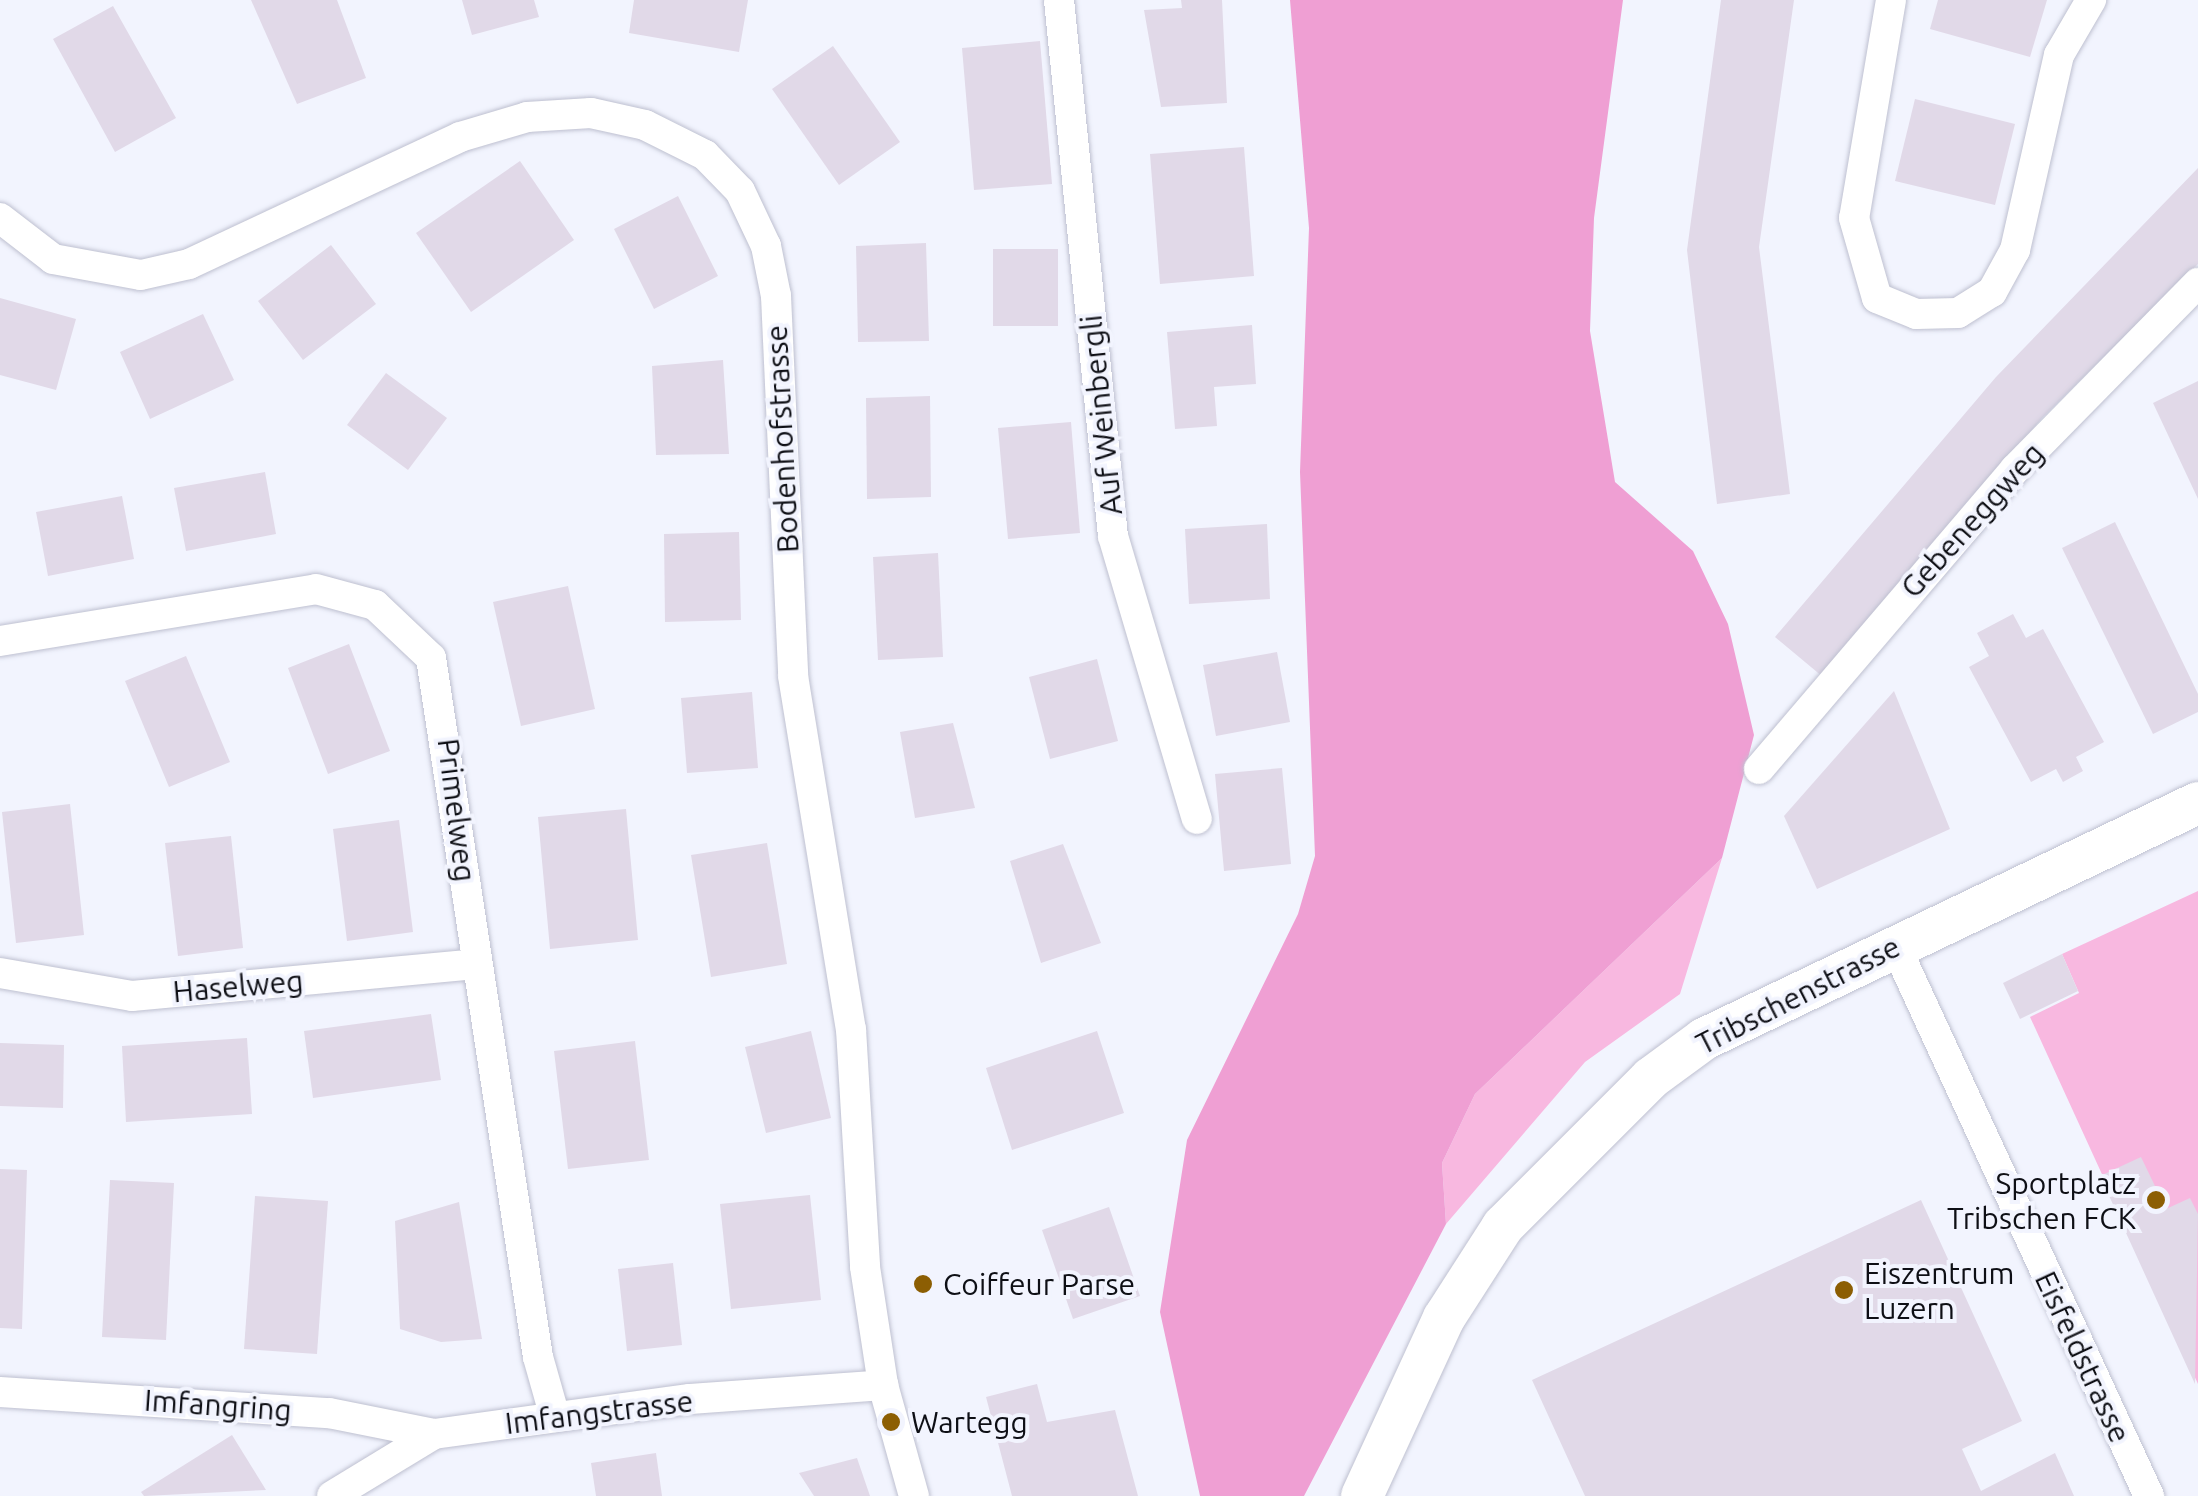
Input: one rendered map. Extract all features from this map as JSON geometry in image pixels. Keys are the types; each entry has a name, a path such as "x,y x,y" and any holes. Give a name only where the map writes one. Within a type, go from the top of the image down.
{"street":[{"name":"Auf Weinbergli","path":"1060,0 1113,536 1197,818"},
{"path":"1891,0 1854,218 1877,298 1916,314 1958,313 1992,292 2008,264 2060,55 2091,0"},
{"name":"Bodenhofstrasse","path":"0,218 53,259 140,275 189,264 460,137 526,118 592,113 646,125 705,155 740,191 766,246 776,296 793,676 852,1029 882,1385 914,1496"},
{"name":"Gebeneggweg","path":"1759,769 2016,469 2198,283"},
{"name":"Primelweg","path":"0,641 316,589 398,620 440,680 476,964 555,1417"},
{"name":"Tribschenstrasse","path":"1362,1496 1444,1318 1503,1226 1591,1130 1704,1039 2198,803"},
{"name":"Eisfeldstrasse","path":"1894,945 2149,1496"},
{"name":"Haselweg","path":"0,974 132,996 476,964"},
{"name":"Imfangstrasse","path":"332,1496 434,1434 555,1417 882,1385"},
{"name":"Imfangring","path":"0,1392 329,1413 434,1434"}],"shaded area":[{"path":"1290,0 1623,0 1594,218 1590,331 1615,482 1693,551 1728,624 1754,735 1722,858 1475,1094 1442,1163 1446,1224 1304,1496 1200,1496 1160,1312 1187,1140 1298,914 1315,856 1300,472 1309,228"},
{"path":"1722,858 1680,994 1585,1062 1446,1224 1442,1163 1475,1094"},
{"name":"Sportplatz Tribschen FCK","path":"2198,891 2198,1384 2030,1017 2079,993 2062,954"}],"building":[{"path":"251,0 337,0 366,78 297,104"},
{"path":"462,0 534,0 539,17 472,35"},
{"path":"634,0 748,0 739,52 629,33"},
{"path":"1181,0 1222,0 1227,103 1161,107 1144,10 1182,8"},
{"path":"1721,0 1794,0 1759,247 1790,494 1717,504 1687,250"},
{"path":"1938,0 2047,0 2030,57 1930,29"},
{"path":"113,6 176,118 115,152 53,39"},
{"path":"1040,41 1052,184 974,190 962,48"},
{"path":"833,46 900,142 839,185 772,89"},
{"path":"1915,99 2015,124 1995,205 1895,181"},
{"path":"1244,147 1254,276 1160,284 1150,154"},
{"path":"520,161 574,240 471,312 416,233"},
{"path":"2198,168 2198,264 2042,418 1823,677 1775,637 1996,377"},
{"path":"678,196 718,276 654,309 614,229"},
{"path":"926,243 929,341 858,342 856,246"},
{"path":"331,245 376,304 303,360 258,301"},
{"path":"993,249 1058,249 1058,326 993,326"},
{"path":"0,298 76,319 56,390 0,375"},
{"path":"203,314 234,380 150,419 120,352"},
{"path":"1252,325 1256,384 1214,387 1217,426 1175,429 1167,332"},
{"path":"723,360 729,454 656,455 652,366"},
{"path":"386,373 447,418 408,470 347,425"},
{"path":"2198,381 2198,499 2153,403"},
{"path":"930,396 931,497 867,499 866,398"},
{"path":"1071,422 1080,533 1008,539 998,428"},
{"path":"265,472 276,534 186,551 174,488"},
{"path":"122,496 134,559 48,576 36,512"},
{"path":"2115,522 2198,694 2198,712 2153,734 2062,548"},
{"path":"1267,524 1270,599 1189,604 1185,529"},
{"path":"739,532 741,620 665,622 664,534"},
{"path":"938,553 943,657 878,660 873,557"},
{"path":"568,586 595,709 521,726 493,602"},
{"path":"2013,614 2026,638 2043,629 2104,742 2076,757 2083,771 2063,782 2056,769 2031,782 1969,667 1989,656 1977,633"},
{"path":"349,644 390,751 328,774 288,668"},
{"path":"1277,652 1290,722 1216,736 1203,665"},
{"path":"186,656 230,762 169,787 125,681"},
{"path":"1097,659 1118,741 1050,759 1029,677"},
{"path":"1894,691 1950,829 1817,889 1784,816"},
{"path":"752,692 758,768 687,773 681,698"},
{"path":"953,723 975,808 915,818 900,732"},
{"path":"1282,768 1291,864 1224,871 1215,774"},
{"path":"70,804 84,935 16,943 2,812"},
{"path":"626,809 638,940 550,949 538,817"},
{"path":"399,820 413,932 347,941 333,829"},
{"path":"231,836 243,948 178,956 165,843"},
{"path":"767,843 787,964 711,977 691,855"},
{"path":"1063,844 1101,943 1041,963 1010,861"},
{"path":"2062,954 2078,991 2020,1019 2003,983"},
{"path":"431,1014 441,1080 313,1098 304,1031"},
{"path":"811,1031 831,1118 766,1133 745,1047"},
{"path":"1097,1031 1124,1113 1012,1150 986,1068"},
{"path":"247,1038 252,1114 126,1122 122,1046"},
{"path":"635,1041 649,1160 568,1169 554,1051"},
{"path":"0,1043 64,1045 63,1108 0,1106"},
{"path":"2141,1157 2166,1209 2190,1198 2198,1214 2195,1384 2100,1176"},
{"path":"0,1169 27,1170 22,1329 0,1328"},
{"path":"110,1180 174,1183 166,1340 102,1337"},
{"path":"810,1195 821,1300 731,1309 720,1204"},
{"path":"255,1196 328,1201 317,1354 244,1349"},
{"name":"Eiszentrum Luzern","path":"1921,1200 2022,1421 1962,1449 1981,1491 2055,1453 2074,1496 1585,1496 1532,1380"},
{"path":"459,1202 482,1339 441,1342 400,1329 395,1221"},
{"path":"1109,1207 1140,1296 1073,1319 1042,1230"},
{"path":"673,1263 682,1345 627,1351 618,1269"},
{"path":"1037,1384 1047,1422 1115,1410 1138,1496 1012,1496 986,1397"},
{"path":"232,1435 266,1490 144,1496 141,1492"},
{"path":"656,1453 662,1496 596,1496 591,1463"},
{"path":"857,1458 870,1496 814,1496 799,1473"}],"place":[{"name":"Sportplatz Tribschen FCK","path":"2156,1200"},
{"name":"Coiffeur Parse","path":"923,1284"},
{"name":"Eiszentrum Luzern","path":"1844,1290"},
{"name":"Wartegg","path":"891,1422"}]}
